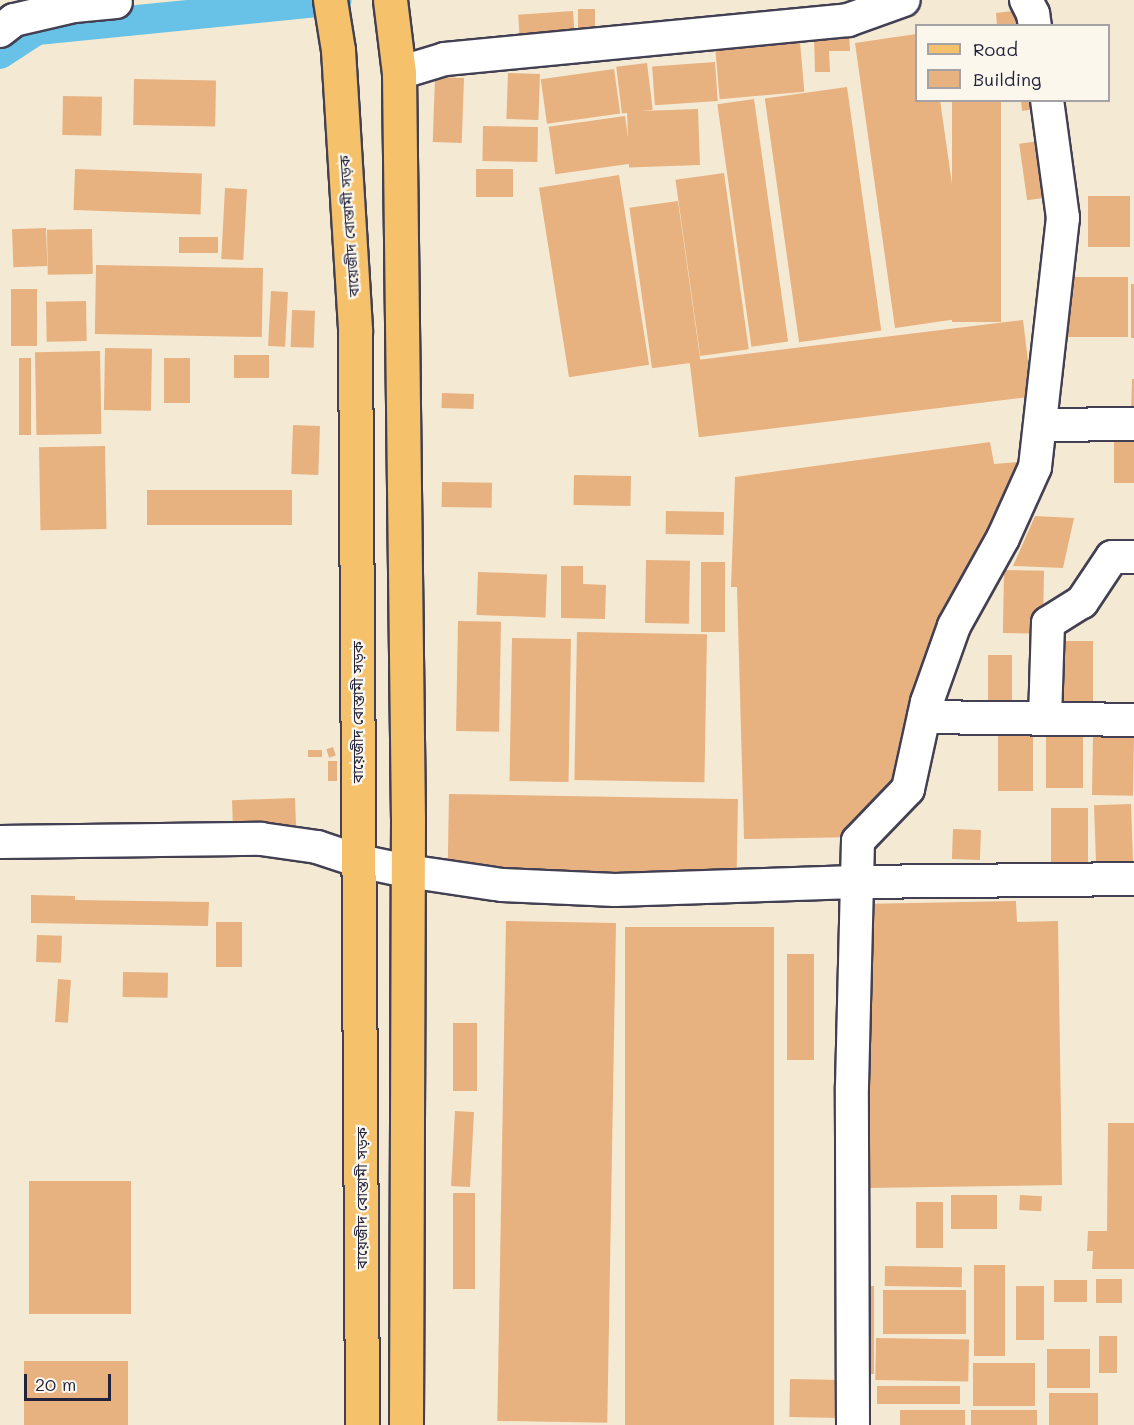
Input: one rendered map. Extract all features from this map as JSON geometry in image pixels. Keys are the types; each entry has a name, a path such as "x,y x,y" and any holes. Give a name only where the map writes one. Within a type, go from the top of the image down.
{"main road":[{"name":"বায়েজীদ বোস্তামী সড়ক","path":"330,0 338,50 355,331 362,1425"},
{"path":"390,0 397,61 407,871 406,1425"}],"street":[{"path":"397,61 446,59 848,20 904,0"},
{"path":"1026,0 1033,14 1035,24"},
{"path":"0,31 14,20 74,6 116,2"},
{"path":"853,1425 852,1086 855,882 858,841 908,789 924,717 954,626 1003,538 1035,467 1063,218 1047,102"},
{"path":"1041,425 1134,424"},
{"path":"1046,719 1048,623 1082,602 1112,557 1134,557"},
{"path":"924,717 1134,720"},
{"path":"6,842 261,839 317,847 359,861 407,871 502,885 615,890 855,882 1134,879"}],"building":[{"path":"578,9 595,9 595,29 578,29"},
{"path":"1019,10 1021,24 997,24 996,13"},
{"path":"573,11 575,41 520,45 518,15"},
{"path":"915,34 915,102 940,102 971,317 895,328 855,43"},
{"path":"849,35 850,51 829,51 830,72 815,72 814,36"},
{"path":"800,42 804,92 720,99 715,49"},
{"path":"715,62 718,101 655,105 652,66"},
{"path":"647,63 653,110 622,113 616,67"},
{"path":"614,69 620,114 547,124 541,79"},
{"path":"508,73 540,74 538,120 506,119"},
{"path":"435,77 464,78 462,143 433,142"},
{"path":"134,79 216,80 215,126 133,125"},
{"path":"847,87 881,331 799,342 765,99"},
{"path":"63,96 102,97 101,136 62,135"},
{"path":"754,99 788,342 751,347 717,104"},
{"path":"952,102 1001,102 1001,322 952,322"},
{"path":"1021,102 1040,102 1041,108 1022,111"},
{"path":"698,109 700,165 629,167 627,111"},
{"path":"625,116 632,164 555,174 549,127"},
{"path":"483,126 538,127 537,162 482,161"},
{"path":"1039,141 1047,197 1027,200 1019,144"},
{"path":"75,169 202,173 200,214 74,210"},
{"path":"476,169 513,169 513,197 476,197"},
{"path":"724,173 749,349 700,356 675,180"},
{"path":"619,175 649,365 569,377 539,188"},
{"path":"225,188 247,189 243,260 221,259"},
{"path":"1088,196 1130,196 1130,247 1088,247"},
{"path":"678,201 701,361 652,368 629,208"},
{"path":"46,228 47,266 13,267 12,229"},
{"path":"92,229 93,274 48,275 47,230"},
{"path":"179,237 218,237 218,253 179,253"},
{"path":"96,265 263,268 262,337 95,334"},
{"path":"1067,277 1128,277 1128,337 1067,337"},
{"path":"1131,284 1134,284 1134,338 1131,338"},
{"path":"11,289 37,289 37,346 11,346"},
{"path":"271,291 288,292 285,347 268,346"},
{"path":"86,301 87,341 47,342 46,302"},
{"path":"292,310 315,311 314,348 291,347"},
{"path":"1023,320 1032,396 699,437 690,361"},
{"path":"105,348 152,349 151,411 104,410"},
{"path":"100,351 101,434 36,435 35,352"},
{"path":"234,355 269,355 269,378 234,378"},
{"path":"19,358 31,358 31,435 19,435"},
{"path":"164,358 190,358 190,403 164,403"},
{"path":"1132,379 1134,379 1134,417 1131,417"},
{"path":"442,393 474,394 473,409 441,408"},
{"path":"293,425 320,426 318,475 291,474"},
{"path":"1114,433 1134,433 1134,483 1114,483"},
{"path":"990,442 994,464 1030,461 899,792 857,837 744,839 737,587 731,587 735,477"},
{"path":"105,446 106,529 40,530 39,447"},
{"path":"574,475 631,476 630,506 573,505"},
{"path":"442,482 492,483 492,508 442,507"},
{"path":"147,490 292,490 292,525 147,525"},
{"path":"666,511 724,512 724,535 666,534"},
{"path":"1035,516 1074,518 1063,568 1013,566"},
{"path":"646,560 690,561 689,624 645,623"},
{"path":"701,562 725,562 725,632 701,632"},
{"path":"561,566 583,566 583,584 606,585 605,619 561,618"},
{"path":"1004,570 1044,571 1043,634 1003,633"},
{"path":"478,572 547,574 545,617 476,615"},
{"path":"458,621 501,622 499,732 456,731"},
{"path":"577,632 707,634 704,782 574,780"},
{"path":"512,638 571,639 568,782 510,781"},
{"path":"1054,641 1093,641 1093,701 1054,701"},
{"path":"988,655 1012,655 1012,701 988,701"},
{"path":"1046,730 1083,730 1083,788 1046,788"},
{"path":"998,732 1033,732 1033,791 998,791"},
{"path":"1093,735 1134,736 1133,796 1092,795"},
{"path":"333,747 336,756 329,758 326,749"},
{"path":"308,750 322,750 322,757 308,757"},
{"path":"328,761 337,761 337,781 328,781"},
{"path":"449,794 738,799 737,876 448,871"},
{"path":"295,798 296,825 233,827 232,800"},
{"path":"1131,804 1133,862 1096,863 1094,805"},
{"path":"1051,808 1088,808 1088,863 1051,863"},
{"path":"953,829 981,830 980,860 952,859"},
{"path":"31,895 75,896 75,900 209,902 208,926 31,923"},
{"path":"1016,901 1017,922 1058,921 1062,1185 867,1188 862,904"},
{"path":"506,921 616,923 607,1423 497,1421"},
{"path":"216,922 242,922 242,967 216,967"},
{"path":"625,927 774,927 774,1425 625,1425"},
{"path":"37,935 62,936 61,963 36,962"},
{"path":"787,954 814,954 814,1060 787,1060"},
{"path":"123,972 168,973 168,998 123,997"},
{"path":"58,979 71,980 68,1023 55,1022"},
{"path":"453,1023 477,1023 477,1091 453,1091"},
{"path":"455,1111 474,1112 470,1187 451,1186"},
{"path":"1108,1123 1134,1123 1134,1269 1092,1269 1093,1251 1087,1251 1088,1231 1107,1231"},
{"path":"29,1181 131,1181 131,1314 29,1314"},
{"path":"453,1193 475,1193 475,1289 453,1289"},
{"path":"951,1195 997,1195 997,1229 951,1229"},
{"path":"1020,1195 1042,1196 1041,1211 1019,1210"},
{"path":"916,1202 943,1202 943,1248 916,1248"},
{"path":"974,1265 1005,1265 1005,1356 974,1356"},
{"path":"885,1266 962,1267 962,1287 885,1286"},
{"path":"1096,1279 1122,1279 1122,1303 1096,1303"},
{"path":"1054,1280 1087,1280 1087,1302 1054,1302"},
{"path":"860,1286 874,1286 874,1374 860,1374"},
{"path":"1016,1286 1044,1286 1044,1340 1016,1340"},
{"path":"883,1290 966,1290 966,1334 883,1334"},
{"path":"1099,1336 1117,1336 1117,1373 1099,1373"},
{"path":"876,1338 969,1340 968,1382 875,1380"},
{"path":"1047,1349 1090,1349 1090,1388 1047,1388"},
{"path":"24,1361 128,1361 128,1425 24,1425"},
{"path":"973,1363 1035,1363 1035,1406 973,1406"},
{"path":"790,1379 843,1380 842,1418 789,1417"},
{"path":"877,1386 960,1386 960,1404 877,1404"},
{"path":"1049,1393 1098,1393 1098,1425 1049,1425"},
{"path":"900,1410 965,1410 965,1425 900,1425"},
{"path":"971,1410 1037,1410 1037,1425 971,1425"}],"waterway":[{"path":"0,54 37,30 336,0"}]}
